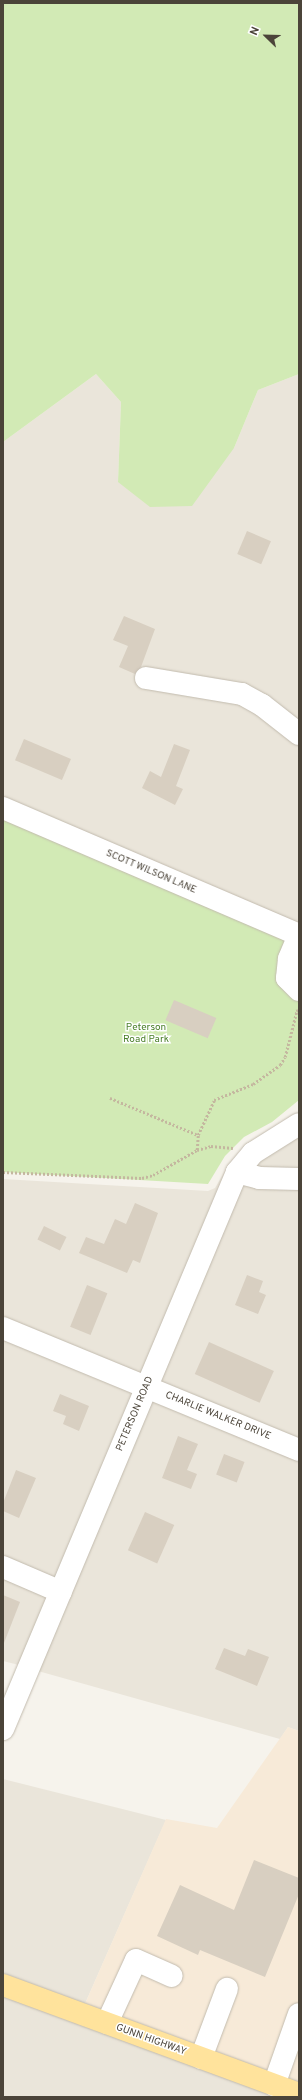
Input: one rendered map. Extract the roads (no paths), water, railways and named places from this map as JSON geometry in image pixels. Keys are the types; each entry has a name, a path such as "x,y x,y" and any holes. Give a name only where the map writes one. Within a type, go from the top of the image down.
{"main road":[{"name":"GUNN HIGHWAY","path":"3,1985 299,2094"}],"street":[{"path":"146,678 242,694 262,705 299,734"},
{"name":"SCOTT WILSON LANE","path":"3,808 299,935"},
{"path":"299,935 289,959 287,978 299,990"},
{"name":"PETERSON ROAD","path":"3,1729 237,1172 253,1153 299,1124"},
{"path":"237,1172 276,1179 299,1178"},
{"name":"CHARLIE WALKER DRIVE","path":"3,1328 299,1450"},
{"path":"3,1568 61,1592"},
{"path":"107,2023 136,1960 172,1976"},
{"path":"201,2058 227,1989"},
{"path":"274,2085 299,2014"}],"park label":[{"name":"Peterson Road Park","path":"146,1032"}]}
